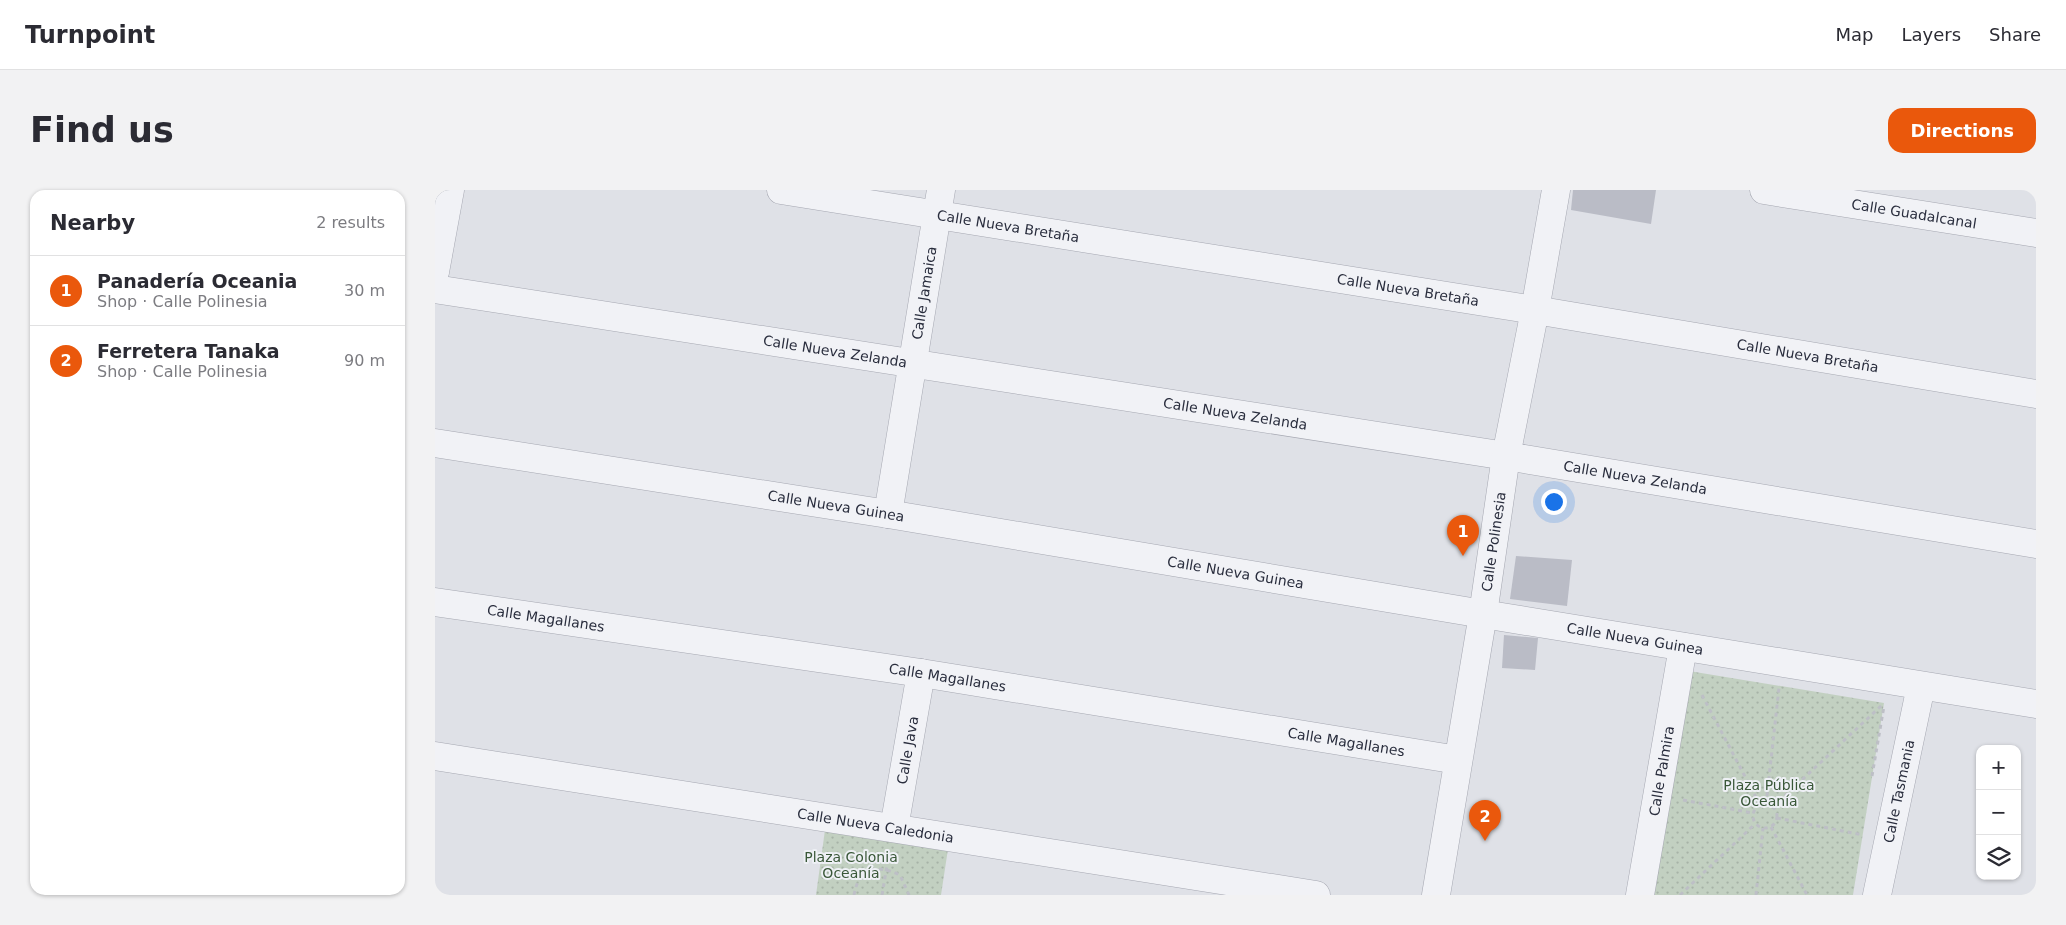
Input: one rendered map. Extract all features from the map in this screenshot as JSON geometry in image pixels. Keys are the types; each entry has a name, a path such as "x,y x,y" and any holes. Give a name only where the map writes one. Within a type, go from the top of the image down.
{"street":[{"path":"435,272 450,190"},
{"name":"Calle Nueva Bretaña","path":"781,190 939,202 1535,310 2036,394"},
{"name":"Calle Polinesia","path":"1436,895 1483,614 1506,456 1535,310 1556,190"},
{"name":"Calle Guadalcanal","path":"1764,190 2036,233"},
{"name":"Calle Jamaica","path":"888,514 939,202"},
{"name":"Calle Nueva Zelanda","path":"435,289 1506,456 2036,544"},
{"name":"Calle Nueva Guinea","path":"435,443 888,514 1483,614 2036,704"},
{"name":"Calle Magallanes","path":"435,602 921,674 1458,760"},
{"name":"Calle Palmira","path":"1640,895 1683,647"},
{"name":"Calle Java","path":"892,839 921,674"},
{"name":"Calle Tasmania","path":"1877,895 1921,686"},
{"name":"Calle Nueva Caledonia","path":"435,756 892,839 1316,895"}],"path":[{"path":"1766,804 1780,686 1771,684"},
{"path":"1697,687 1760,805"},
{"path":"1875,702 1884,703"},
{"path":"1773,807 1884,703"},
{"path":"1872,778 1884,703"},
{"path":"1677,798 1753,813"},
{"path":"1753,813 1760,805 1766,804 1773,807 1777,818"},
{"path":"1753,813 1755,824"},
{"path":"1755,824 1763,828 1771,827 1777,818"},
{"path":"1777,818 1863,835"},
{"path":"1680,895 1755,824"},
{"path":"1861,843 1864,825"},
{"path":"1771,827 1807,895"},
{"path":"1756,895 1763,828"},
{"path":"882,895 892,839"},
{"path":"854,895 856,880 868,870 887,869 900,875 909,895"}],"green space":[{"name":"Plaza Pública Oceanía","path":"1689,671 1884,703 1853,895 1652,895"},
{"name":"Plaza Colonia Oceanía","path":"825,830 948,849 941,895 816,895"}],"building":[{"path":"1573,190 1656,190 1651,224 1571,210"},
{"path":"1516,556 1572,560 1567,606 1510,599"},
{"path":"1504,635 1538,638 1535,670 1502,668"}],"place":[{"name":"Panadería Oceania","path":"1463,556"},
{"name":"Ferretera Tanaka","path":"1485,841"}]}
